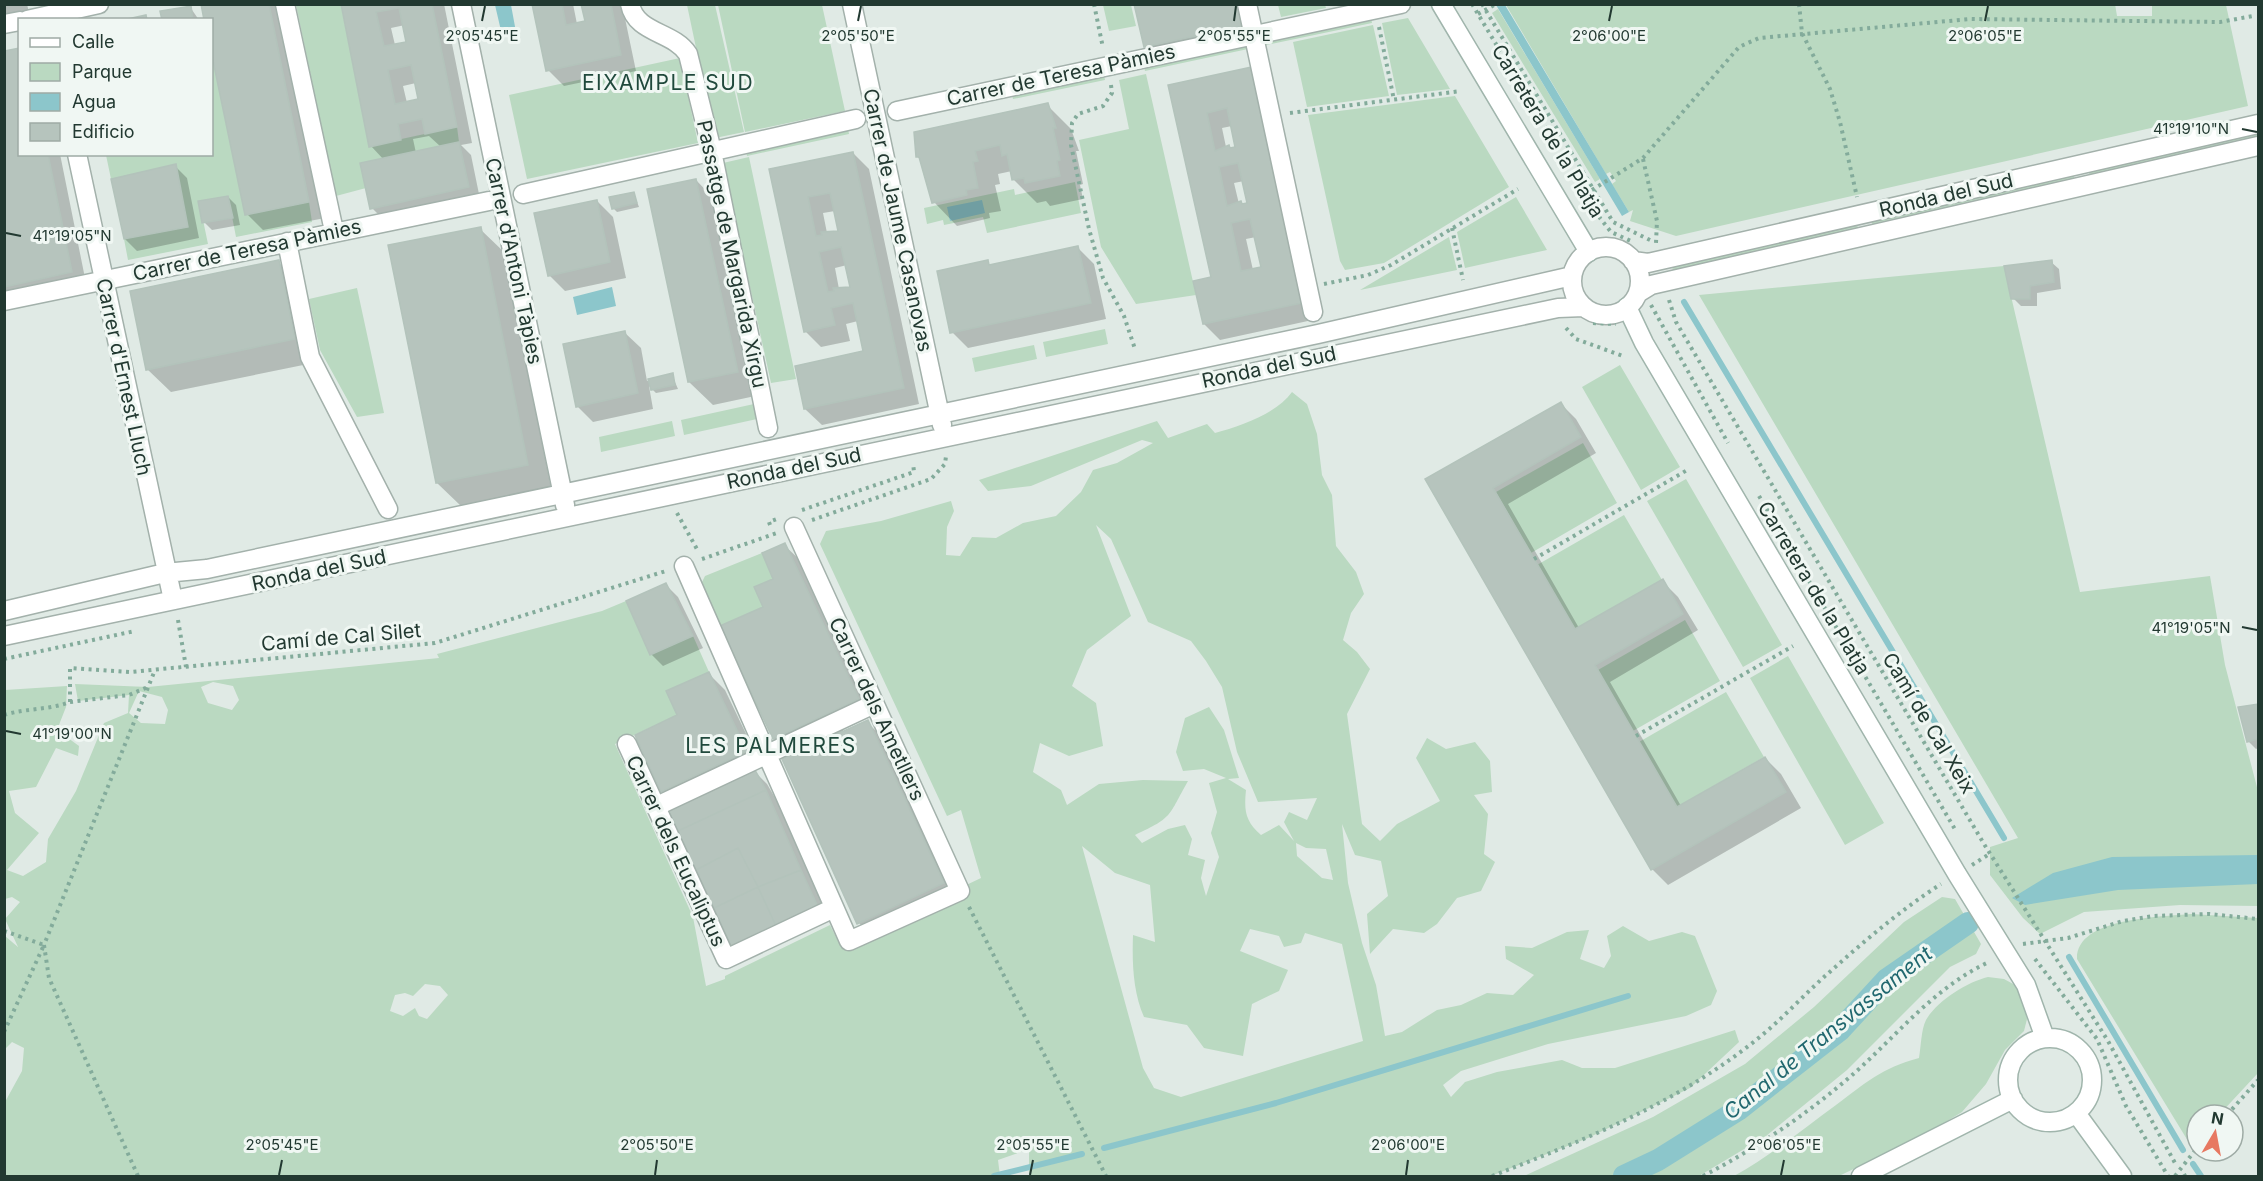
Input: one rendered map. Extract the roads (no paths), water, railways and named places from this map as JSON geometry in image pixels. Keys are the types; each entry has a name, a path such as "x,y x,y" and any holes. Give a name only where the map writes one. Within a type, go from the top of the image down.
{"street":[{"path":"46,13 99,4"},
{"path":"285,4 334,231"},
{"name":"Carrer d'Antoni Tàpies","path":"460,4 568,517"},
{"name":"Passatge de Margarida Xirgu","path":"630,4 637,21 647,28 671,37 682,45 688,54 712,151 768,428"},
{"name":"Carrer de Jaume Casanovas","path":"852,4 944,436"},
{"path":"1247,4 1313,312"},
{"name":"Carrer de Teresa Pàmies","path":"897,111 1401,4"},
{"name":"Carretera de la Platja","path":"1441,4 1589,252"},
{"path":"523,194 856,119"},
{"name":"Ronda del Sud","path":"1649,254 2259,124"},
{"name":"Ronda del Sud","path":"1638,295 2259,146"},
{"name":"Carrer d'Ernest Lluch","path":"76,156 165,573 173,600"},
{"name":"Carrer de Teresa Pàmies","path":"4,301 334,231 489,201"},
{"path":"287,242 310,357 388,509"},
{"path":"1610,247 1620,251 1649,254 1640,277 1638,295 1606,315 1584,307 1574,293 1572,276 1581,258 1589,252 1610,247"},
{"name":"Ronda del Sud","path":"4,611 165,573 207,568 1318,334 1572,276"},
{"name":"Carretera de la Platja","path":"1638,295 1644,343 1957,874 2026,985 2045,1038"},
{"name":"Ronda del Sud","path":"4,636 1547,310 1584,307"},
{"name":"Carrer dels Ametllers","path":"788,520 960,891 849,941 834,908"},
{"path":"684,566 834,908"},
{"path":"657,806 874,704"},
{"name":"Carrer dels Eucaliptus","path":"627,744 726,959 834,908"},
{"path":"2045,1038 2060,1039 2073,1045 2088,1062 2092,1077 2090,1093 2076,1113 2063,1120 2045,1122 2030,1117 2013,1099 2008,1084 2012,1062 2022,1048 2045,1038"},
{"path":"1861,1176 2013,1099"},
{"path":"2076,1113 2122,1176"}],"water":[{"path":"495,5 511,5 516,32 502,35"},
{"path":"1496,5 1505,5 1629,212 1622,216"},
{"path":"982,200 985,213 950,221 947,207"},
{"path":"612,287 616,306 577,315 573,297"},
{"path":"2258,855 2258,884 2118,890 2025,905 2012,898 2053,873 2112,857"}],"waterway":[{"path":"1684,302 2004,838"},
{"name":"Canal de Transvassament","path":"1624,1176 1658,1160 1738,1110 1840,1030 1887,979 1968,923"},
{"path":"2069,957 2183,1150"},
{"path":"1104,1148 1276,1103 1628,996"},
{"path":"994,1176 1082,1154"},
{"path":"2193,1164 2201,1176"}],"district":[{"name":"EIXAMPLE SUD","path":"668,83"},
{"name":"LES PALMERES","path":"771,746"}]}
